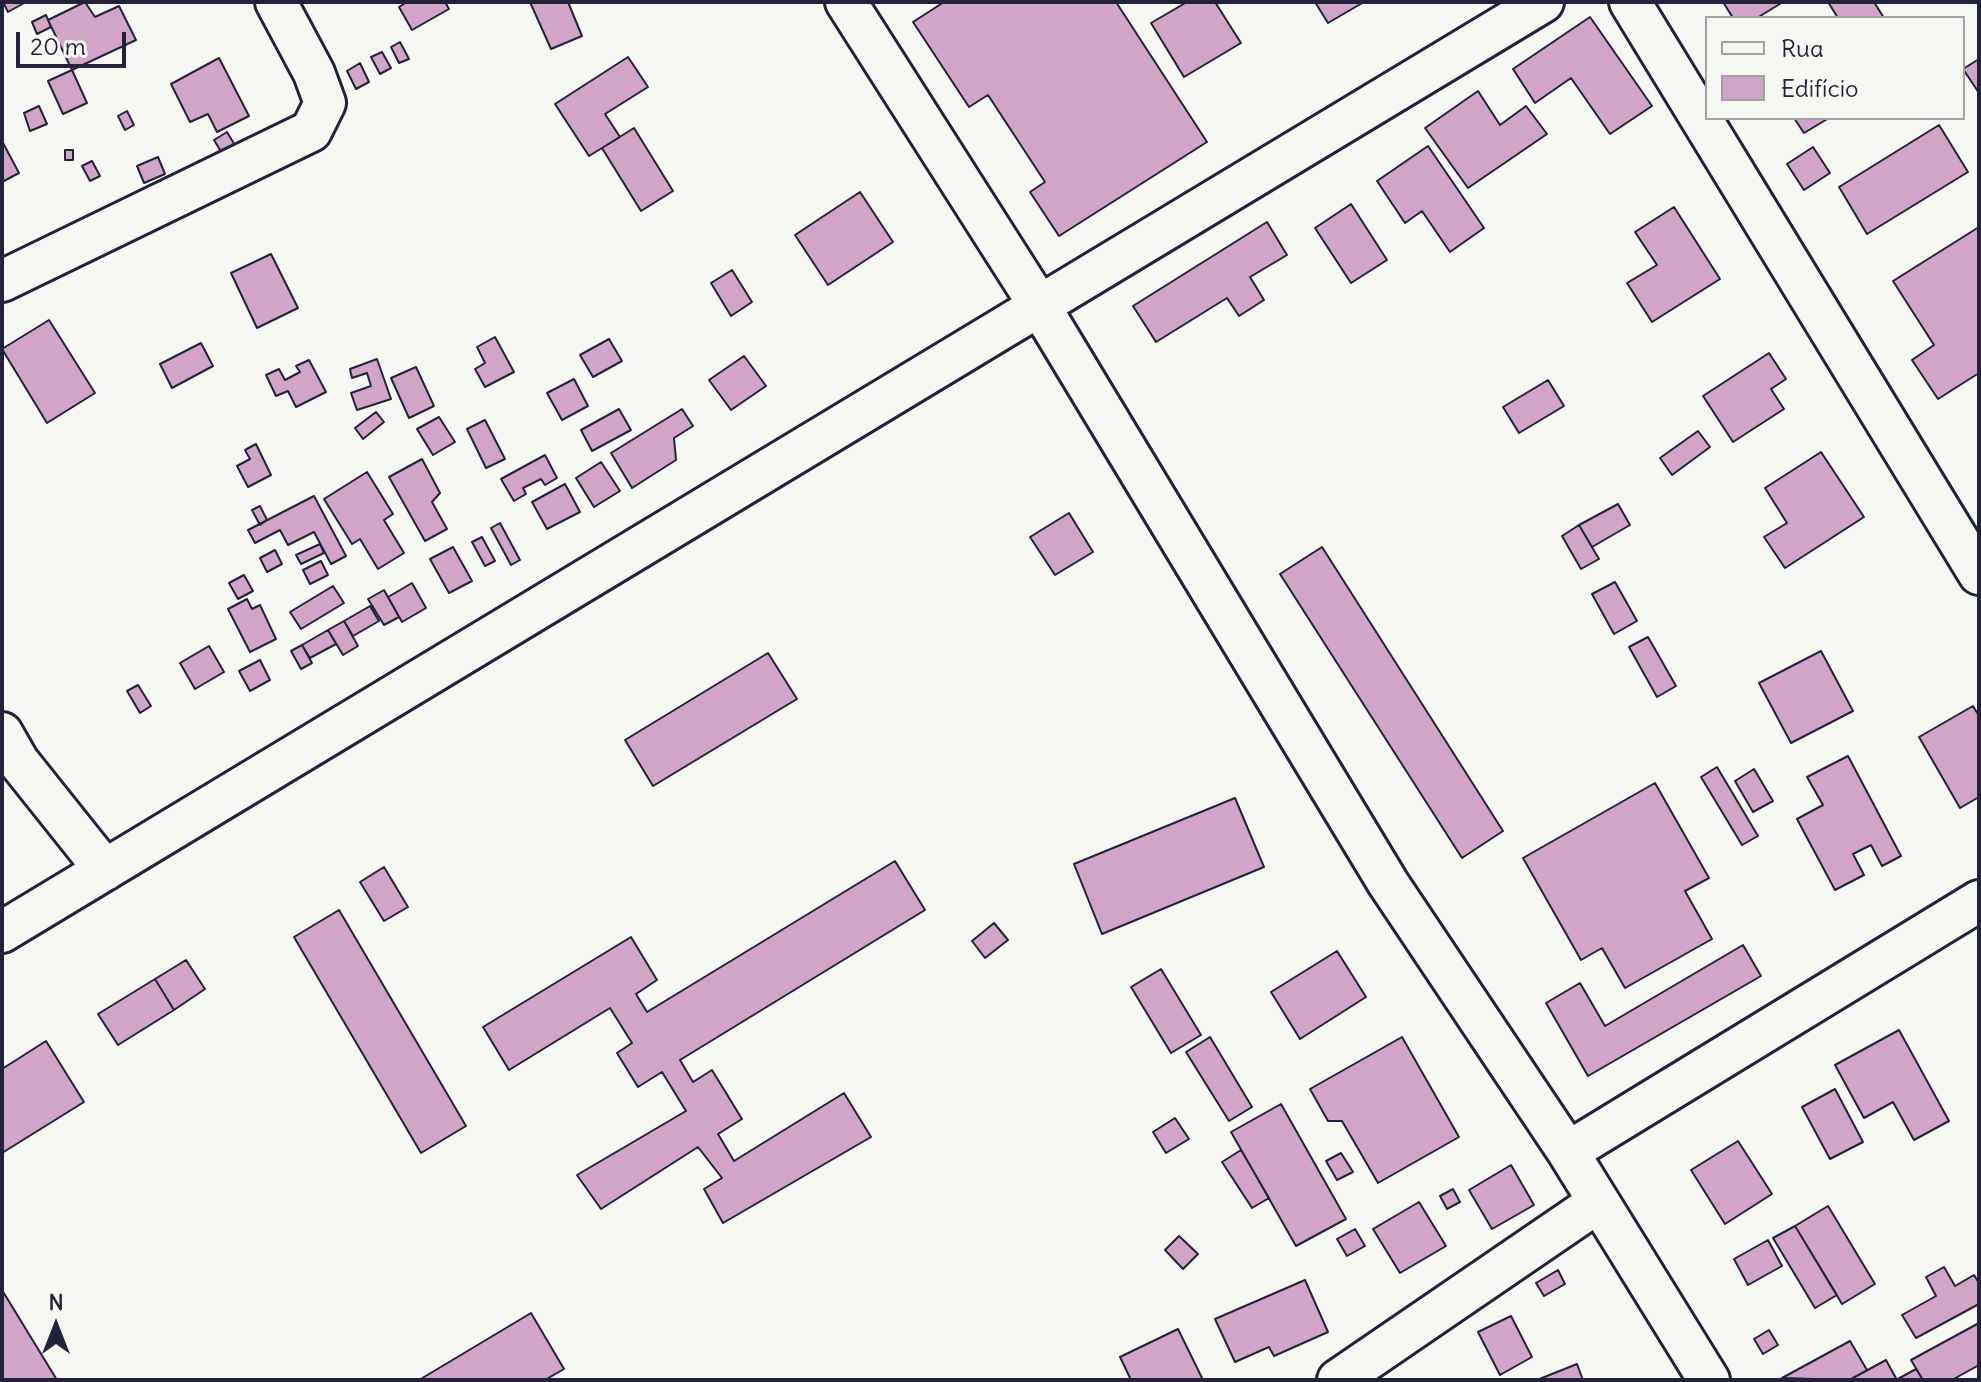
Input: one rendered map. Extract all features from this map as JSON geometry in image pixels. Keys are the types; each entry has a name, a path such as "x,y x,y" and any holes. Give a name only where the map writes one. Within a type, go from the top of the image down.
{"street":[{"path":"2,281 311,131 325,103 314,73 276,2"},
{"path":"846,2 1039,305 1388,883 1568,1152 1709,1380"},
{"path":"2,932 1543,2"},
{"path":"1630,2 1979,574"},
{"path":"2,733 18,761 105,870"},
{"path":"1568,1152 1979,901"},
{"path":"1338,1380 1597,1203"}],"building":[{"path":"3,2 26,2 8,12"},
{"path":"85,2 95,17 119,6 136,40 72,70 48,20"},
{"path":"407,2 445,2 449,9 412,30 399,7"},
{"path":"530,2 568,2 582,36 551,49"},
{"path":"944,2 1116,2 1207,142 1059,236 1030,192 1045,182 988,95 969,107 913,22"},
{"path":"1187,2 1215,2 1241,43 1184,77 1151,23"},
{"path":"1315,2 1364,2 1328,23"},
{"path":"1723,2 1783,2 1760,16 1732,16"},
{"path":"1828,2 1874,2 1883,16 1837,16"},
{"path":"46,15 51,27 37,34 32,22"},
{"path":"1590,17 1652,106 1610,134 1571,78 1535,103 1513,69"},
{"path":"400,42 409,59 399,63 391,47"},
{"path":"382,52 391,68 380,74 371,57"},
{"path":"628,57 648,87 605,114 620,137 589,156 555,104"},
{"path":"219,58 249,116 217,132 208,114 190,122 171,84"},
{"path":"1979,59 1979,93 1965,72 1965,68"},
{"path":"360,63 369,82 356,89 347,71"},
{"path":"72,70 87,103 63,114 48,81"},
{"path":"1478,91 1500,125 1526,106 1547,134 1468,188 1425,128"},
{"path":"39,106 47,124 30,131 24,113"},
{"path":"127,111 134,125 125,130 118,116"},
{"path":"1795,120 1826,120 1804,133"},
{"path":"1939,125 1968,172 1867,234 1839,187"},
{"path":"634,128 673,191 641,211 602,148"},
{"path":"227,132 236,147 223,155 214,140"},
{"path":"2,141 19,173 2,182"},
{"path":"1428,146 1484,228 1450,252 1422,211 1405,223 1377,181"},
{"path":"1813,147 1830,173 1804,190 1787,164"},
{"path":"65,150 73,150 73,160 65,160"},
{"path":"158,157 165,174 144,183 137,166"},
{"path":"92,161 100,176 90,181 82,166"},
{"path":"860,192 893,242 828,285 795,235"},
{"path":"1351,204 1387,260 1351,283 1315,228"},
{"path":"1674,207 1720,279 1652,322 1627,283 1657,265 1635,232"},
{"path":"1267,222 1287,255 1250,277 1264,300 1239,316 1227,298 1156,342 1133,306"},
{"path":"1979,227 1979,373 1938,399 1912,360 1934,345 1893,281"},
{"path":"271,254 298,308 257,328 231,273"},
{"path":"732,270 752,302 731,316 711,283"},
{"path":"49,320 95,393 47,423 2,349"},
{"path":"495,337 514,372 485,387 475,369 485,363 477,347"},
{"path":"609,339 622,361 593,377 580,355"},
{"path":"201,343 213,366 172,388 160,364"},
{"path":"1769,353 1786,379 1771,389 1784,409 1733,442 1703,396"},
{"path":"744,356 766,386 731,410 709,380"},
{"path":"377,359 391,399 357,410 351,393 371,386 367,373 352,378 350,369"},
{"path":"309,360 326,392 296,407 288,391 276,396 266,375 279,369 285,380 300,372 296,366"},
{"path":"416,367 434,406 409,418 391,378"},
{"path":"574,379 588,406 562,420 547,393"},
{"path":"1548,380 1564,406 1519,433 1503,407"},
{"path":"619,409 631,430 592,451 581,430"},
{"path":"682,409 693,426 674,438 676,460 632,488 611,453"},
{"path":"376,412 384,422 363,439 355,428"},
{"path":"439,417 455,442 433,455 417,429"},
{"path":"485,420 505,459 486,468 467,429"},
{"path":"1698,431 1710,447 1672,475 1660,458"},
{"path":"256,444 271,475 248,487 237,466 250,459 245,450"},
{"path":"1821,452 1864,517 1785,568 1764,537 1787,523 1765,488"},
{"path":"545,455 557,478 545,485 541,479 523,488 526,494 514,501 501,479"},
{"path":"422,459 440,493 432,502 447,529 425,541 389,477"},
{"path":"601,462 620,491 594,507 576,478"},
{"path":"367,472 393,514 384,520 404,553 378,569 360,539 352,544 324,499"},
{"path":"565,484 580,512 547,529 532,502"},
{"path":"314,496 346,556 331,564 314,532 288,545 280,530 255,543 248,530"},
{"path":"1618,504 1630,525 1592,547 1579,525"},
{"path":"260,506 267,520 260,525 252,510"},
{"path":"1069,513 1093,552 1055,575 1030,537"},
{"path":"500,523 520,560 511,565 491,528"},
{"path":"1579,525 1599,559 1581,569 1562,536"},
{"path":"482,537 495,561 485,566 472,542"},
{"path":"320,544 324,553 301,564 296,555"},
{"path":"453,547 472,581 449,593 430,559"},
{"path":"1322,547 1503,831 1462,858 1280,574"},
{"path":"275,550 282,564 267,572 260,558"},
{"path":"321,561 328,575 310,584 303,570"},
{"path":"244,575 253,591 238,599 229,583"},
{"path":"1615,582 1637,621 1614,634 1592,594"},
{"path":"412,583 426,608 402,622 388,597"},
{"path":"333,586 344,603 301,629 290,612"},
{"path":"384,590 399,617 384,625 368,599"},
{"path":"247,599 252,609 260,605 276,639 250,652 228,609"},
{"path":"370,606 379,621 353,636 344,621"},
{"path":"344,621 358,646 343,655 328,630"},
{"path":"328,630 336,644 310,658 302,645"},
{"path":"1648,637 1676,686 1657,697 1629,647"},
{"path":"302,645 312,663 301,669 291,651"},
{"path":"209,646 224,672 195,689 180,663"},
{"path":"1821,651 1853,711 1791,743 1759,683"},
{"path":"768,653 797,699 653,786 625,740"},
{"path":"260,660 270,680 250,691 239,671"},
{"path":"138,685 151,706 140,713 127,691"},
{"path":"1973,706 1979,716 1979,797 1960,808 1919,737"},
{"path":"1848,756 1901,856 1882,866 1871,845 1853,854 1864,875 1835,890 1797,819 1823,805 1807,777"},
{"path":"1717,767 1758,836 1742,845 1701,777"},
{"path":"1754,769 1773,801 1753,812 1735,781"},
{"path":"1655,783 1709,878 1685,891 1712,939 1625,988 1602,948 1581,960 1523,858"},
{"path":"1235,798 1264,867 1102,934 1074,864"},
{"path":"895,861 925,910 680,1060 693,1082 712,1070 742,1119 718,1134 734,1161 844,1093 871,1137 723,1223 704,1189 722,1178 698,1147 601,1209 577,1175 686,1111 662,1072 638,1087 617,1053 632,1043 610,1008 509,1070 483,1027 631,937 657,980 636,994 647,1012"},
{"path":"384,867 408,907 384,921 360,882"},
{"path":"339,910 466,1126 421,1153 294,937"},
{"path":"994,923 1008,940 985,958 972,941"},
{"path":"1743,945 1761,976 1588,1076 1546,1003 1580,983 1605,1026"},
{"path":"1337,951 1366,997 1300,1039 1271,992"},
{"path":"186,960 205,989 174,1010 155,979"},
{"path":"1161,969 1201,1035 1171,1053 1131,987"},
{"path":"155,979 174,1010 118,1045 98,1014"},
{"path":"1899,1030 1949,1121 1914,1140 1893,1102 1864,1118 1835,1065"},
{"path":"1210,1037 1252,1107 1229,1121 1186,1052"},
{"path":"1402,1037 1459,1137 1378,1183 1342,1121 1328,1121 1310,1089"},
{"path":"46,1041 84,1102 2,1153 2,1069"},
{"path":"1835,1089 1863,1142 1830,1159 1802,1107"},
{"path":"1281,1104 1346,1219 1296,1246 1231,1132"},
{"path":"1175,1118 1189,1139 1166,1153 1153,1132"},
{"path":"1738,1141 1772,1194 1725,1224 1691,1170"},
{"path":"1241,1150 1269,1198 1252,1208 1222,1162"},
{"path":"1341,1153 1353,1172 1337,1180 1326,1161"},
{"path":"1511,1165 1534,1205 1492,1229 1469,1190"},
{"path":"1453,1189 1460,1202 1447,1209 1440,1196"},
{"path":"1419,1202 1446,1246 1400,1273 1373,1229"},
{"path":"1828,1206 1875,1284 1842,1304 1795,1226"},
{"path":"1795,1226 1837,1295 1815,1308 1773,1238"},
{"path":"1355,1229 1365,1246 1347,1256 1337,1239"},
{"path":"1179,1236 1198,1254 1183,1269 1165,1250"},
{"path":"1768,1240 1782,1266 1748,1285 1734,1259"},
{"path":"1944,1267 1955,1286 1974,1275 1979,1283 1979,1304 1916,1338 1902,1315 1936,1296 1926,1277"},
{"path":"1558,1270 1565,1284 1544,1296 1536,1283"},
{"path":"1305,1280 1328,1332 1274,1356 1269,1347 1235,1362 1215,1319"},
{"path":"2,1290 57,1380 2,1380"},
{"path":"531,1313 564,1369 545,1380 419,1380"},
{"path":"1511,1316 1532,1357 1500,1375 1478,1332"},
{"path":"1979,1323 1979,1365 1952,1380 1923,1380 1911,1360"},
{"path":"1178,1329 1203,1380 1131,1380 1120,1357"},
{"path":"1769,1330 1778,1345 1763,1354 1754,1339"},
{"path":"1850,1341 1867,1370 1849,1380 1782,1378"},
{"path":"1886,1360 1897,1380 1853,1378"},
{"path":"1577,1364 1583,1380 1537,1380"},
{"path":"1916,1369 1923,1380 1896,1380"}]}
